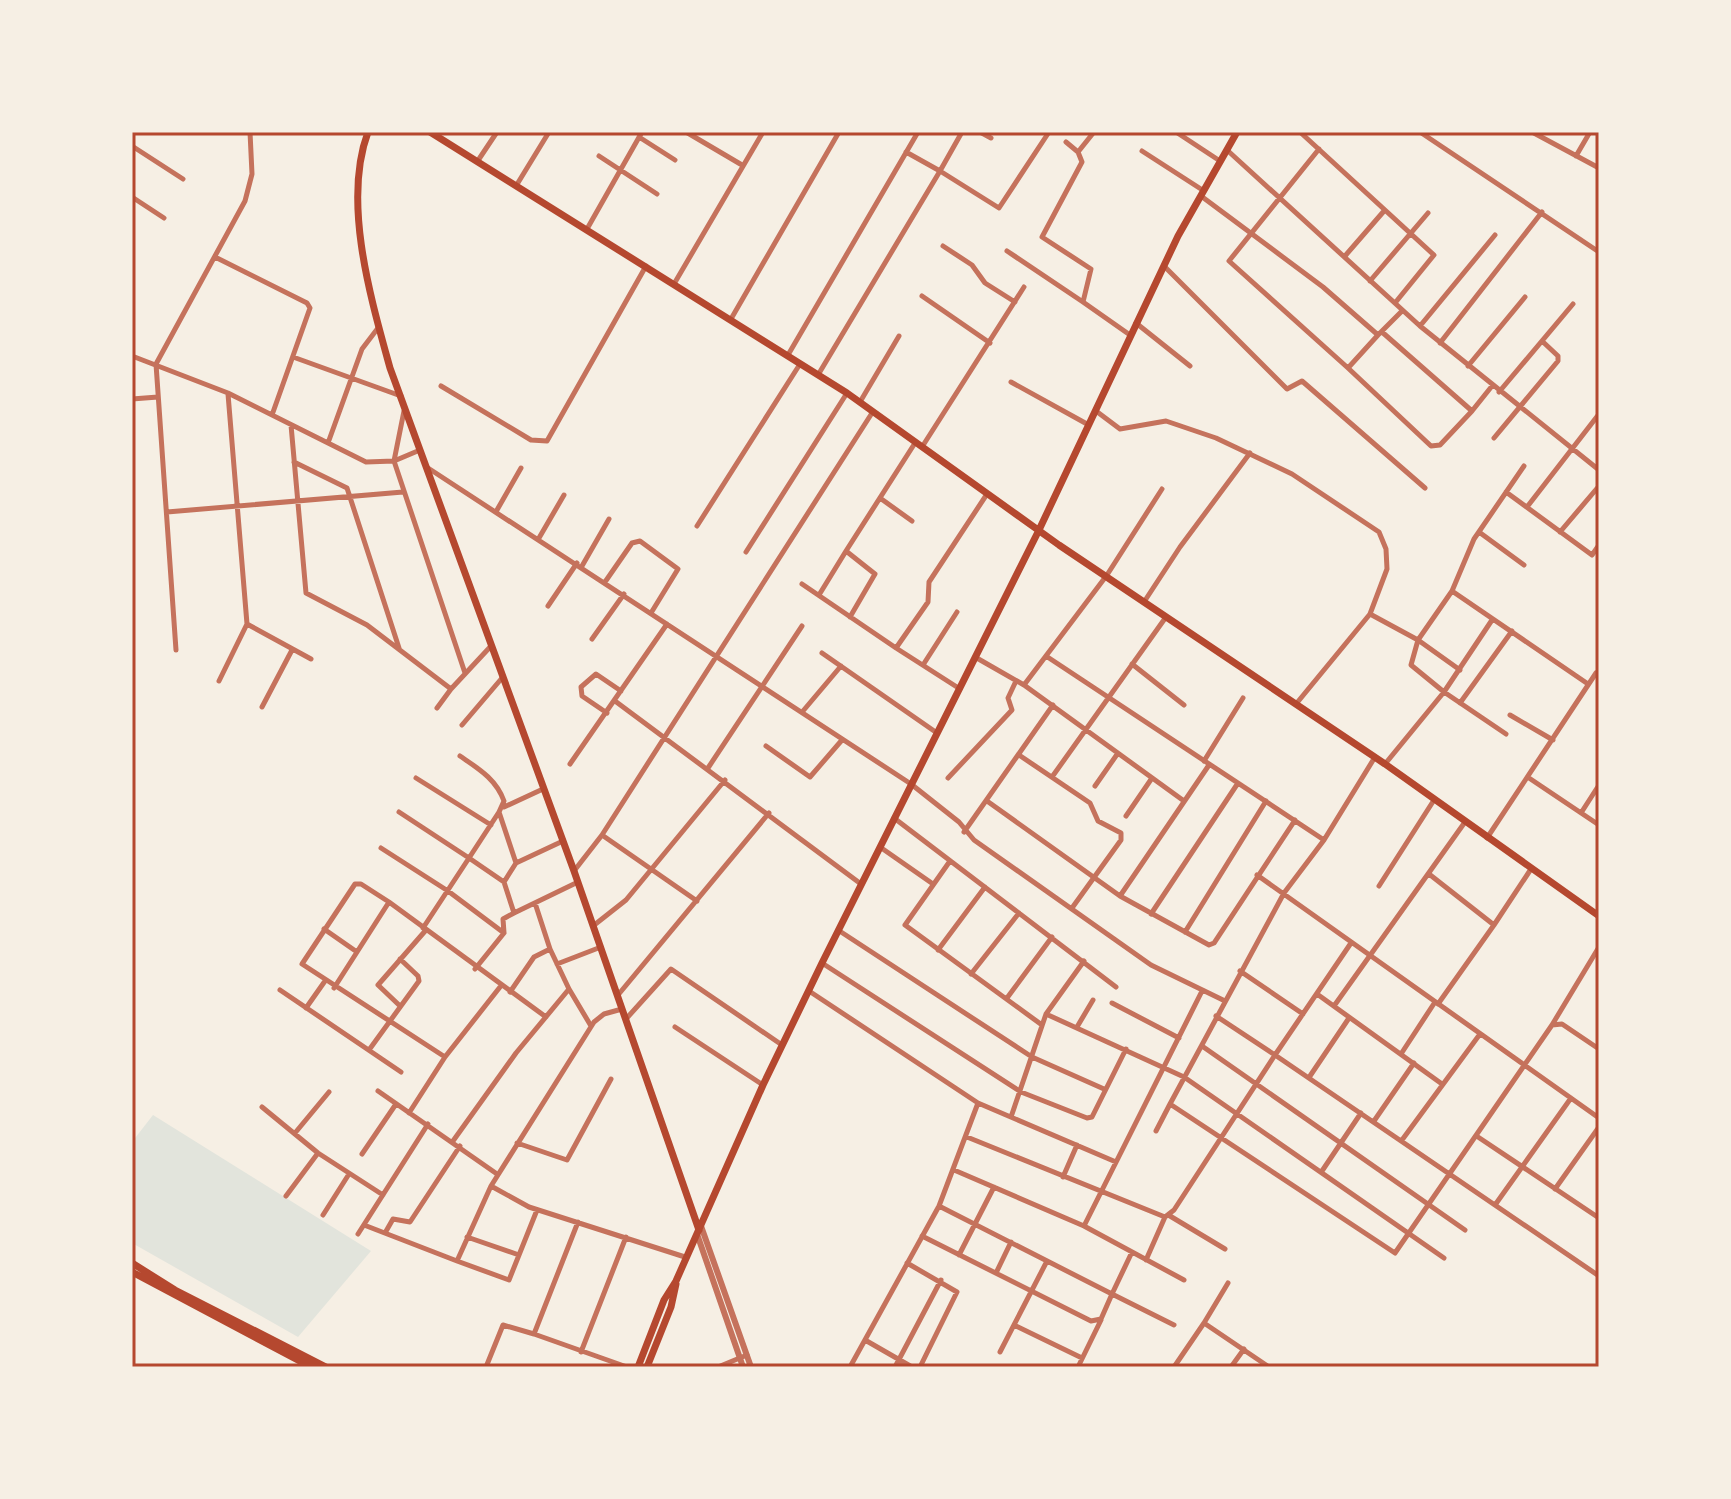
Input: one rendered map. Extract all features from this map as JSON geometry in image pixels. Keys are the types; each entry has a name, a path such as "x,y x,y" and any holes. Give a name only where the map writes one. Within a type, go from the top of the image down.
{"main road":[{"path":"368,132 363,147 359,191 367,284 379,327 699,1230"},
{"path":"430,132 847,393 987,494 1375,757 1599,916"},
{"path":"647,1367 671,1307 685,1257 782,1045 1039,530 1093,410 1164,266 1237,132"},
{"path":"132,1263 175,1290 326,1367"},
{"path":"132,1272 311,1367"},
{"path":"638,1367 664,1300 676,1281"}],"street":[{"path":"176,650 156,364 249,190 250,132"},
{"path":"477,162 497,132"},
{"path":"516,186 549,132"},
{"path":"686,132 742,165"},
{"path":"674,284 763,132"},
{"path":"731,319 839,132"},
{"path":"788,355 918,132"},
{"path":"818,375 962,132"},
{"path":"980,132 991,138"},
{"path":"906,152 1001,208 1049,132"},
{"path":"1078,152 1094,132"},
{"path":"1176,132 1220,161"},
{"path":"1300,132 1434,257 1395,303"},
{"path":"1420,132 1599,252"},
{"path":"1532,132 1599,168"},
{"path":"1576,156 1590,132"},
{"path":"587,229 641,134 675,160"},
{"path":"1066,142 1078,152 1081,165 1042,234 1043,239 1092,270 1083,302"},
{"path":"132,146 183,179"},
{"path":"1319,149 1230,261 1434,447 1472,411 1492,386"},
{"path":"1227,150 1402,311 1599,470"},
{"path":"1142,151 1323,287 1472,411"},
{"path":"599,156 657,194"},
{"path":"132,197 164,218"},
{"path":"1345,256 1384,211"},
{"path":"1440,343 1542,212"},
{"path":"1370,281 1428,213"},
{"path":"1420,326 1495,235"},
{"path":"943,246 972,265 982,282 1015,302"},
{"path":"1007,251 1130,335"},
{"path":"215,257 307,303 310,311 272,415"},
{"path":"441,386 531,440 547,441 646,266"},
{"path":"1164,266 1287,389 1302,381 1425,488"},
{"path":"819,595 880,498 990,343 1024,287"},
{"path":"922,296 990,343"},
{"path":"1468,366 1525,297"},
{"path":"1499,392 1573,304"},
{"path":"1348,368 1402,311"},
{"path":"1136,323 1190,366"},
{"path":"328,443 365,343 379,327"},
{"path":"860,403 899,336"},
{"path":"1494,438 1559,360 1542,341"},
{"path":"132,356 228,393 366,462 394,461 421,449"},
{"path":"293,357 401,396"},
{"path":"697,526 801,363"},
{"path":"1011,382 1087,424"},
{"path":"219,681 247,624 228,393"},
{"path":"746,552 847,393"},
{"path":"132,399 158,397"},
{"path":"405,407 394,461 465,673"},
{"path":"1093,410 1120,429 1166,421 1250,453 1292,474 1376,528 1388,559 1382,589 1370,614 1296,704"},
{"path":"574,871 602,835 872,413"},
{"path":"1527,507 1599,414"},
{"path":"291,425 306,593 367,625 451,689"},
{"path":"1144,602 1180,547 1250,453"},
{"path":"294,462 343,483 351,497 356,525 399,649"},
{"path":"1506,734 1444,692 1411,665 1418,640 1452,591 1479,532 1524,466"},
{"path":"428,468 497,510 911,784 959,822 963,832 1151,965 1223,1000"},
{"path":"497,510 521,468"},
{"path":"1560,532 1599,486"},
{"path":"1024,685 1107,575 1162,489"},
{"path":"167,512 403,492"},
{"path":"1506,492 1599,560"},
{"path":"896,648 928,602 929,582 987,494"},
{"path":"539,538 564,495"},
{"path":"880,498 912,521"},
{"path":"548,606 609,519"},
{"path":"1479,532 1524,565"},
{"path":"605,582 632,543 640,541 678,569 651,613"},
{"path":"1592,555 1599,545"},
{"path":"846,551 875,574 850,617"},
{"path":"802,584 960,689"},
{"path":"1452,591 1588,684"},
{"path":"592,639 624,594"},
{"path":"923,665 957,612"},
{"path":"1370,614 1418,640 1460,670"},
{"path":"1052,777 1166,617"},
{"path":"1385,764 1444,692 1492,620"},
{"path":"247,624 311,659"},
{"path":"570,764 667,624"},
{"path":"708,768 802,626"},
{"path":"1460,703 1512,631"},
{"path":"437,708 491,646"},
{"path":"262,707 292,650"},
{"path":"822,653 938,734"},
{"path":"1046,656 1324,840"},
{"path":"975,657 1024,685 1184,801"},
{"path":"1132,664 1184,705"},
{"path":"803,711 841,666"},
{"path":"1487,839 1596,673"},
{"path":"607,713 582,696 581,687 596,674 621,691"},
{"path":"462,725 502,678"},
{"path":"948,778 1012,710 1008,698 1016,681"},
{"path":"1120,896 1184,801 1243,698"},
{"path":"615,701 665,735 862,884"},
{"path":"963,832 1053,705"},
{"path":"1510,715 1553,740"},
{"path":"766,746 810,777 842,740"},
{"path":"1095,786 1118,753"},
{"path":"1019,755 1090,803 1098,821 1121,833 1121,840 1072,909"},
{"path":"399,1005 378,985 425,929 491,825 504,798 495,782 460,756"},
{"path":"1156,1131 1223,1000 1284,893 1324,840 1375,757"},
{"path":"416,778 491,825"},
{"path":"1126,816 1152,778"},
{"path":"1529,778 1599,825"},
{"path":"593,926 620,905 725,780"},
{"path":"1151,914 1238,783"},
{"path":"1581,813 1599,785"},
{"path":"500,810 543,789"},
{"path":"1379,886 1434,800"},
{"path":"987,801 1120,896 1209,945 1214,943 1295,820"},
{"path":"1185,932 1266,801"},
{"path":"500,810 516,863"},
{"path":"399,812 504,882 514,913"},
{"path":"617,996 769,813"},
{"path":"894,818 1116,987"},
{"path":"1334,1006 1465,822"},
{"path":"602,835 697,901"},
{"path":"504,882 516,863 563,841"},
{"path":"880,847 933,884"},
{"path":"381,848 448,891 504,933"},
{"path":"950,861 905,925 1042,1025"},
{"path":"1401,1054 1531,869"},
{"path":"1429,874 1494,925"},
{"path":"1257,875 1599,1118"},
{"path":"475,969 504,933 503,919 578,882"},
{"path":"445,1057 334,988 302,964 355,884 361,884 389,902 475,969 546,1017"},
{"path":"938,950 985,887"},
{"path":"334,988 389,902"},
{"path":"535,903 550,949 591,1027"},
{"path":"971,974 1019,913"},
{"path":"324,929 357,952"},
{"path":"838,930 1032,1057 1104,1089"},
{"path":"1007,998 1052,937"},
{"path":"1146,1260 1168,1216 1219,1136 1351,943"},
{"path":"557,964 601,947"},
{"path":"1170,1104 1392,1254 1401,1247 1428,1203 1478,1137 1599,947"},
{"path":"510,992 534,957 550,949"},
{"path":"369,1050 419,979 400,959"},
{"path":"1011,1117 1046,1014 1084,961"},
{"path":"822,963 1021,1092 1090,1118 1126,1049"},
{"path":"626,1019 671,969 782,1045"},
{"path":"1240,971 1303,1014"},
{"path":"306,1008 325,981"},
{"path":"409,1113 445,1057 500,987"},
{"path":"453,1141 516,1053 569,989"},
{"path":"280,990 401,1072"},
{"path":"809,991 978,1103 1116,1162"},
{"path":"1084,1226 1202,991"},
{"path":"1317,994 1442,1084"},
{"path":"1077,1027 1093,1000"},
{"path":"1112,1003 1179,1038"},
{"path":"457,1261 497,1174 591,1027 604,1014 622,1009"},
{"path":"1046,1014 1166,1066 1184,1077 1444,1258"},
{"path":"1216,1016 1310,1076 1599,1276"},
{"path":"1310,1076 1349,1018"},
{"path":"1552,1025 1559,1022 1599,1049"},
{"path":"675,1027 763,1085"},
{"path":"1402,1140 1480,1034"},
{"path":"1202,1046 1465,1230"},
{"path":"1374,1121 1414,1063"},
{"path":"517,1143 567,1160 611,1079"},
{"path":"378,1091 497,1174"},
{"path":"295,1133 329,1092"},
{"path":"1495,1205 1571,1098"},
{"path":"850,1367 939,1206 978,1103"},
{"path":"362,1154 396,1104"},
{"path":"262,1107 318,1153 383,1195"},
{"path":"1322,1171 1361,1113"},
{"path":"358,1234 428,1124"},
{"path":"1555,1189 1599,1127"},
{"path":"967,1137 1168,1216 1225,1249"},
{"path":"1478,1137 1599,1218"},
{"path":"1063,1177 1077,1145"},
{"path":"385,1233 393,1219 410,1222 460,1146"},
{"path":"286,1196 318,1153"},
{"path":"954,1170 1084,1226 1184,1280"},
{"path":"323,1215 349,1174"},
{"path":"491,1186 537,1210 685,1257"},
{"path":"959,1255 994,1187"},
{"path":"939,1206 1174,1325"},
{"path":"364,1225 507,1281 537,1210"},
{"path":"534,1334 578,1222"},
{"path":"699,1230 744,1356 751,1367"},
{"path":"922,1236 1091,1321 1101,1319"},
{"path":"467,1237 519,1255"},
{"path":"581,1352 627,1237"},
{"path":"996,1273 1011,1242"},
{"path":"1078,1367 1132,1252"},
{"path":"1000,1352 1047,1261"},
{"path":"907,1263 956,1289 956,1296 920,1367"},
{"path":"895,1367 941,1280"},
{"path":"1174,1367 1228,1283"},
{"path":"1204,1323 1269,1367"},
{"path":"486,1367 503,1325 627,1367"},
{"path":"1014,1325 1082,1358"},
{"path":"865,1340 912,1367"},
{"path":"1231,1367 1244,1349"},
{"path":"718,1367 744,1356"},
{"path":"743,1367 744,1356"}],"shaded area":[{"path":"153,1115 371,1251 298,1337 132,1243 132,1142"}]}
